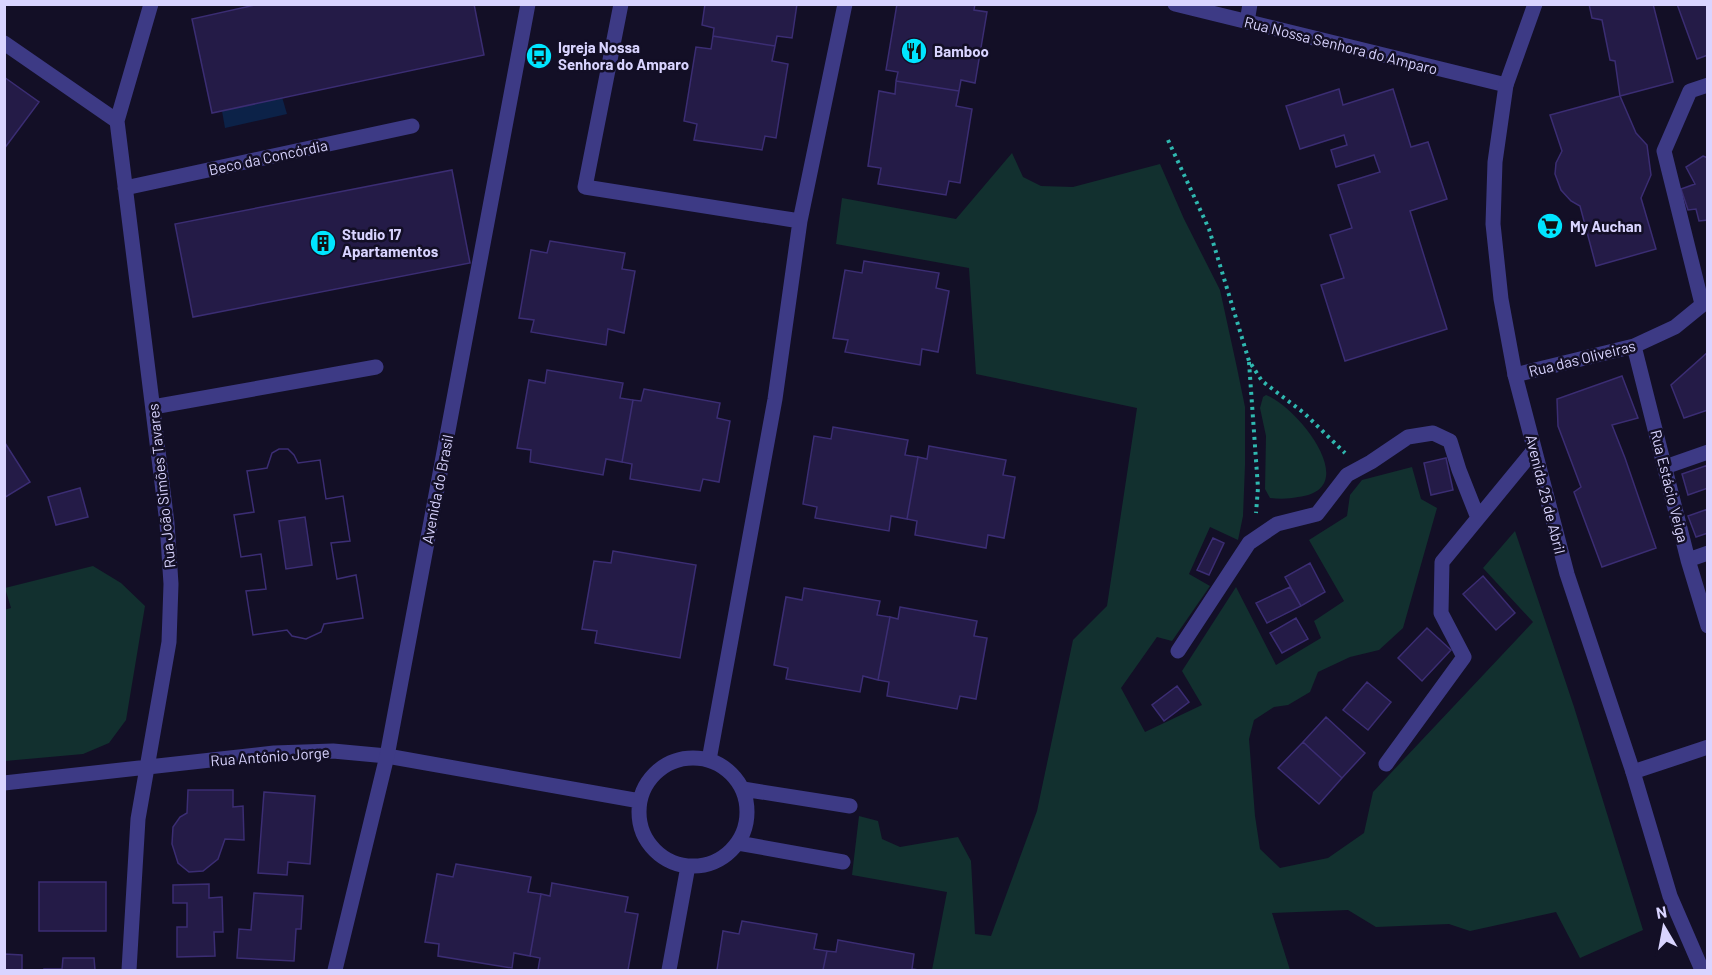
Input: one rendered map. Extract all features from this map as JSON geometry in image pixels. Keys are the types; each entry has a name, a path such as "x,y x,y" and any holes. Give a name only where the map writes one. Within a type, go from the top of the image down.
{"street":[{"name":"Rua João Simões Tavares","path":"129,970 138,819 169,642 171,584 167,523 117,121 151,4"},
{"name":"Avenida do Brasil","path":"335,970 387,756 528,4"},
{"path":"621,4 585,187 800,221"},
{"path":"709,760 775,399 800,221 845,4"},
{"name":"Rua Nossa Senhora do Amparo","path":"1175,4 1506,85"},
{"path":"1247,22 1250,4"},
{"name":"Avenida 25 de Abril","path":"1535,4 1506,85 1495,162 1493,224 1501,299 1515,375 1567,574 1634,772 1670,896 1701,970"},
{"path":"4,43 117,121"},
{"path":"1705,302 1664,151 1690,91 1707,85"},
{"name":"Beco da Concórdia","path":"125,188 412,126"},
{"name":"Rua das Oliveiras","path":"1515,375 1634,346 1675,327 1705,302"},
{"name":"Rua Estácio Veiga","path":"1634,346 1707,626"},
{"path":"153,406 376,367"},
{"path":"1178,651 1249,543 1277,524 1317,514 1347,475 1408,437 1433,433 1450,441 1478,518"},
{"path":"1386,764 1464,657 1440,613 1442,562 1534,450"},
{"path":"1665,467 1707,452"},
{"path":"1688,560 1707,553"},
{"path":"1634,772 1707,747"},
{"name":"Rua António Jorge","path":"4,783 274,753 333,751 387,756 640,801"},
{"path":"687,758 709,760 729,771 742,789 748,811 747,822 738,843 721,858 711,863 688,866 666,859 650,844 640,824 640,801 649,781 666,765 687,758"},
{"path":"742,789 850,806"},
{"path":"738,843 843,862"},
{"path":"669,970 688,866"}],"path":[{"path":"1168,140 1209,229 1249,361 1258,488 1255,526 1257,538"},
{"path":"1249,361 1262,381 1304,413 1360,468"}],"green space":[{"path":"1012,153 1023,177 1041,186 1073,187 1160,164 1184,219 1220,290 1245,407 1243,516 1238,540 1210,527 1189,574 1210,586 1172,641 1157,637 1121,688 1145,732 1202,705 1182,671 1236,587 1276,665 1321,638 1314,621 1344,601 1309,540 1347,516 1350,495 1362,480 1412,467 1421,499 1437,508 1403,628 1379,650 1350,657 1318,672 1310,692 1288,705 1274,707 1254,720 1249,739 1260,849 1280,868 1328,858 1364,833 1373,792 1533,622 1483,568 1515,531 1574,707 1643,930 1580,958 1556,912 1470,931 1449,924 1376,927 1348,910 1272,913 1290,970 932,970 947,892 852,875 859,816 878,821 882,839 900,847 958,837 971,861 975,934 991,936 1037,811 1073,640 1107,606 1137,408 976,374 969,268 836,244 842,198 956,219"},
{"path":"1266,395 1294,415 1319,448 1325,465 1325,480 1317,491 1298,497 1277,499 1270,498 1265,489 1266,436 1260,408 1263,397"},
{"path":"93,566 121,583 145,606 126,720 109,743 83,754 5,761 4,610 11,608 5,588"}],"water":[{"path":"282,97 287,114 225,128 222,111"}],"building":[{"path":"259,4 474,4 484,55 212,113 192,19"},
{"path":"705,4 797,4 792,38 777,36 775,46 713,36 714,28 702,25"},
{"path":"897,4 975,4 974,10 987,12 975,83 961,80 959,91 896,81 898,72 886,70"},
{"path":"1589,4 1653,4 1673,82 1620,96 1615,61 1610,60 1602,20 1592,18"},
{"path":"1677,4 1708,4 1708,55 1697,59"},
{"path":"713,36 775,46 772,61 788,64 776,138 765,136 762,150 694,140 697,124 684,121 696,47 711,49"},
{"path":"4,77 39,102 4,149"},
{"path":"896,81 959,91 956,106 972,109 960,183 949,181 946,195 878,184 881,168 868,166 879,91 895,94"},
{"path":"1339,89 1343,105 1393,89 1411,147 1428,142 1447,199 1410,211 1447,329 1345,361 1321,285 1344,278 1330,235 1352,228 1338,185 1380,172 1374,155 1336,167 1331,150 1347,145 1344,135 1300,149 1286,106"},
{"path":"1620,96 1636,133 1647,145 1651,175 1641,198 1656,249 1596,266 1580,206 1571,201 1561,190 1555,174 1556,163 1562,151 1550,115"},
{"path":"1703,156 1708,158 1708,220 1699,221 1696,209 1688,210 1681,189 1695,184 1686,167"},
{"name":"Studio 17 Apartamentos","path":"452,170 470,263 193,317 175,224"},
{"path":"550,241 625,253 622,269 635,271 624,333 608,329 606,345 531,332 534,320 519,318 531,250 547,253"},
{"path":"864,261 939,273 936,288 949,291 938,352 922,349 920,365 845,352 848,340 833,338 845,270 862,273"},
{"path":"1708,352 1708,410 1684,418 1671,385"},
{"path":"547,370 623,383 620,398 633,400 622,462 606,459 603,475 530,462 531,450 517,448 529,380 545,383"},
{"path":"1622,376 1638,418 1612,425 1656,548 1602,567 1574,492 1581,487 1558,426 1557,399"},
{"path":"644,389 720,403 717,418 730,421 719,482 703,479 700,491 630,479 632,464 622,462 633,400 641,401"},
{"path":"833,427 908,440 905,455 918,457 907,519 891,516 889,531 815,518 817,507 803,504 814,436 831,439"},
{"path":"4,444 30,482 4,498"},
{"path":"929,446 1006,460 1003,475 1015,477 1004,538 988,535 986,548 915,535 917,521 907,519 918,457 927,459"},
{"path":"279,449 288,449 298,463 320,460 326,499 343,496 350,541 331,543 337,579 356,575 363,618 324,624 321,632 306,639 292,636 287,630 253,635 246,591 266,589 261,554 241,557 234,515 254,512 247,471 267,468 272,453","holes":["305,517 312,565 286,569 279,521"]},
{"path":"279,449 288,449 298,463 320,460 326,499 343,496 350,541 331,543 337,579 356,575 363,618 324,624 321,632 306,639 292,636 287,630 253,635 246,591 266,589 261,554 241,557 234,515 254,512 247,471 267,468 272,453"},
{"path":"1446,458 1453,490 1431,495 1424,463"},
{"path":"1708,465 1708,488 1688,495 1682,474"},
{"path":"80,488 88,517 56,525 48,497"},
{"path":"1708,509 1708,533 1696,537 1688,516"},
{"path":"1213,538 1224,543 1209,575 1197,570"},
{"path":"613,551 696,565 680,658 595,643 597,631 582,629 594,561 611,563"},
{"path":"1310,563 1325,592 1301,606 1285,577"},
{"path":"1483,576 1515,613 1496,630 1463,594"},
{"path":"1290,587 1301,606 1267,623 1256,603"},
{"path":"804,588 880,601 877,615 890,617 878,680 863,676 860,692 786,679 788,668 774,665 786,597 802,600"},
{"path":"900,607 977,621 974,636 987,638 976,699 960,696 957,709 887,696 889,682 878,680 890,617 898,619"},
{"path":"1296,618 1308,639 1282,653 1270,633"},
{"path":"1427,628 1451,650 1422,681 1398,658"},
{"path":"1367,682 1391,702 1368,730 1343,710"},
{"path":"1177,686 1189,702 1164,721 1152,705"},
{"path":"1326,717 1365,753 1342,778 1303,742"},
{"path":"1303,742 1342,778 1319,804 1278,768"},
{"path":"188,790 233,790 233,807 243,806 244,840 225,839 218,859 203,871 189,872 178,863 172,844 173,827 180,817 187,813"},
{"path":"264,792 315,796 310,864 288,862 287,875 258,873"},
{"path":"456,864 531,877 528,892 541,894 530,956 514,953 512,968 438,956 439,944 425,942 437,874 453,877"},
{"path":"39,882 106,882 106,931 39,931"},
{"path":"552,883 628,897 625,912 638,914 628,970 538,970 540,958 530,956 541,894 550,896"},
{"path":"209,884 209,898 222,897 223,932 214,932 215,956 177,957 177,927 187,927 187,903 173,903 173,885"},
{"path":"254,893 303,896 301,929 296,929 294,961 237,958 239,929 251,930"},
{"path":"742,921 817,934 814,949 827,951 823,970 717,970 723,931 739,934"},
{"path":"838,940 914,954 912,969 919,970 823,970 827,951 836,952"},
{"path":"4,954 22,955 22,970 4,970"},
{"path":"63,958 94,958 95,970 44,970 62,969"}],"place":[{"name":"Bamboo","path":"914,51"},
{"name":"Igreja Nossa Senhora do Amparo","path":"539,56"},
{"name":"My Auchan","path":"1550,226"},
{"name":"Studio 17 Apartamentos","path":"323,243"}]}
